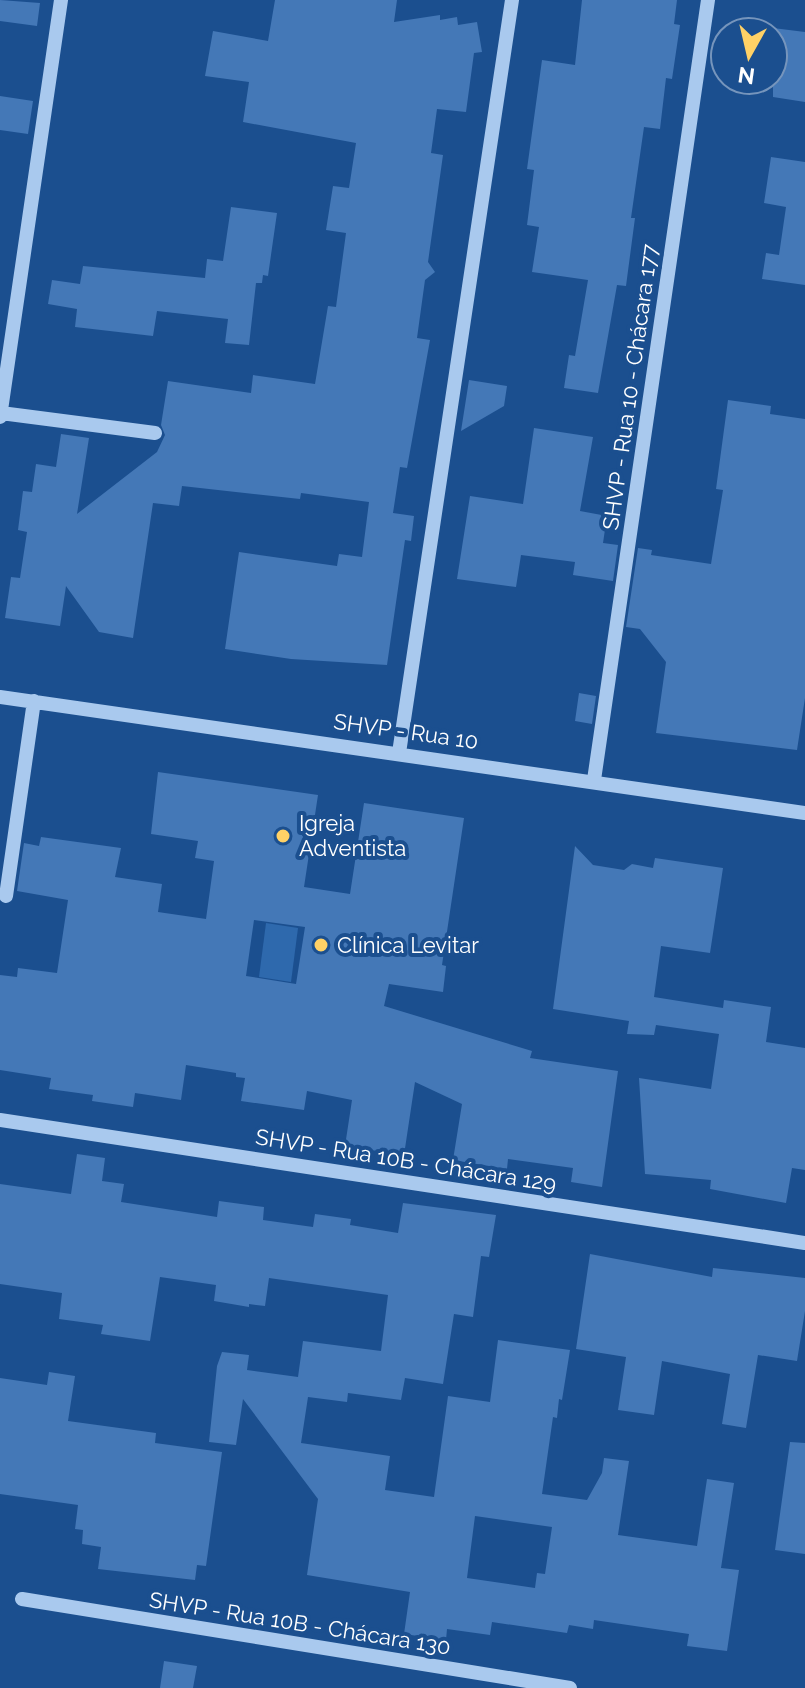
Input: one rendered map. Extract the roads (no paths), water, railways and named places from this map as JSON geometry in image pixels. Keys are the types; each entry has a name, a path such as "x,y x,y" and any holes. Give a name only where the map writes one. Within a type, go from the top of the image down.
{"street":[{"path":"61,0 0,415 155,433"},
{"path":"399,753 512,0"},
{"name":"SHVP - Rua 10 - Chácara 177","path":"594,780 708,0"},
{"name":"SHVP - Rua 10","path":"0,697 594,780 805,813"},
{"path":"6,896 34,701"},
{"name":"SHVP - Rua 10B - Chácara 129","path":"0,1120 805,1243"},
{"name":"SHVP - Rua 10B - Chácara 130","path":"22,1599 570,1688"}],"place":[{"name":"Igreja Adventista","path":"283,836"},
{"name":"Clínica Levitar","path":"321,945"}]}
